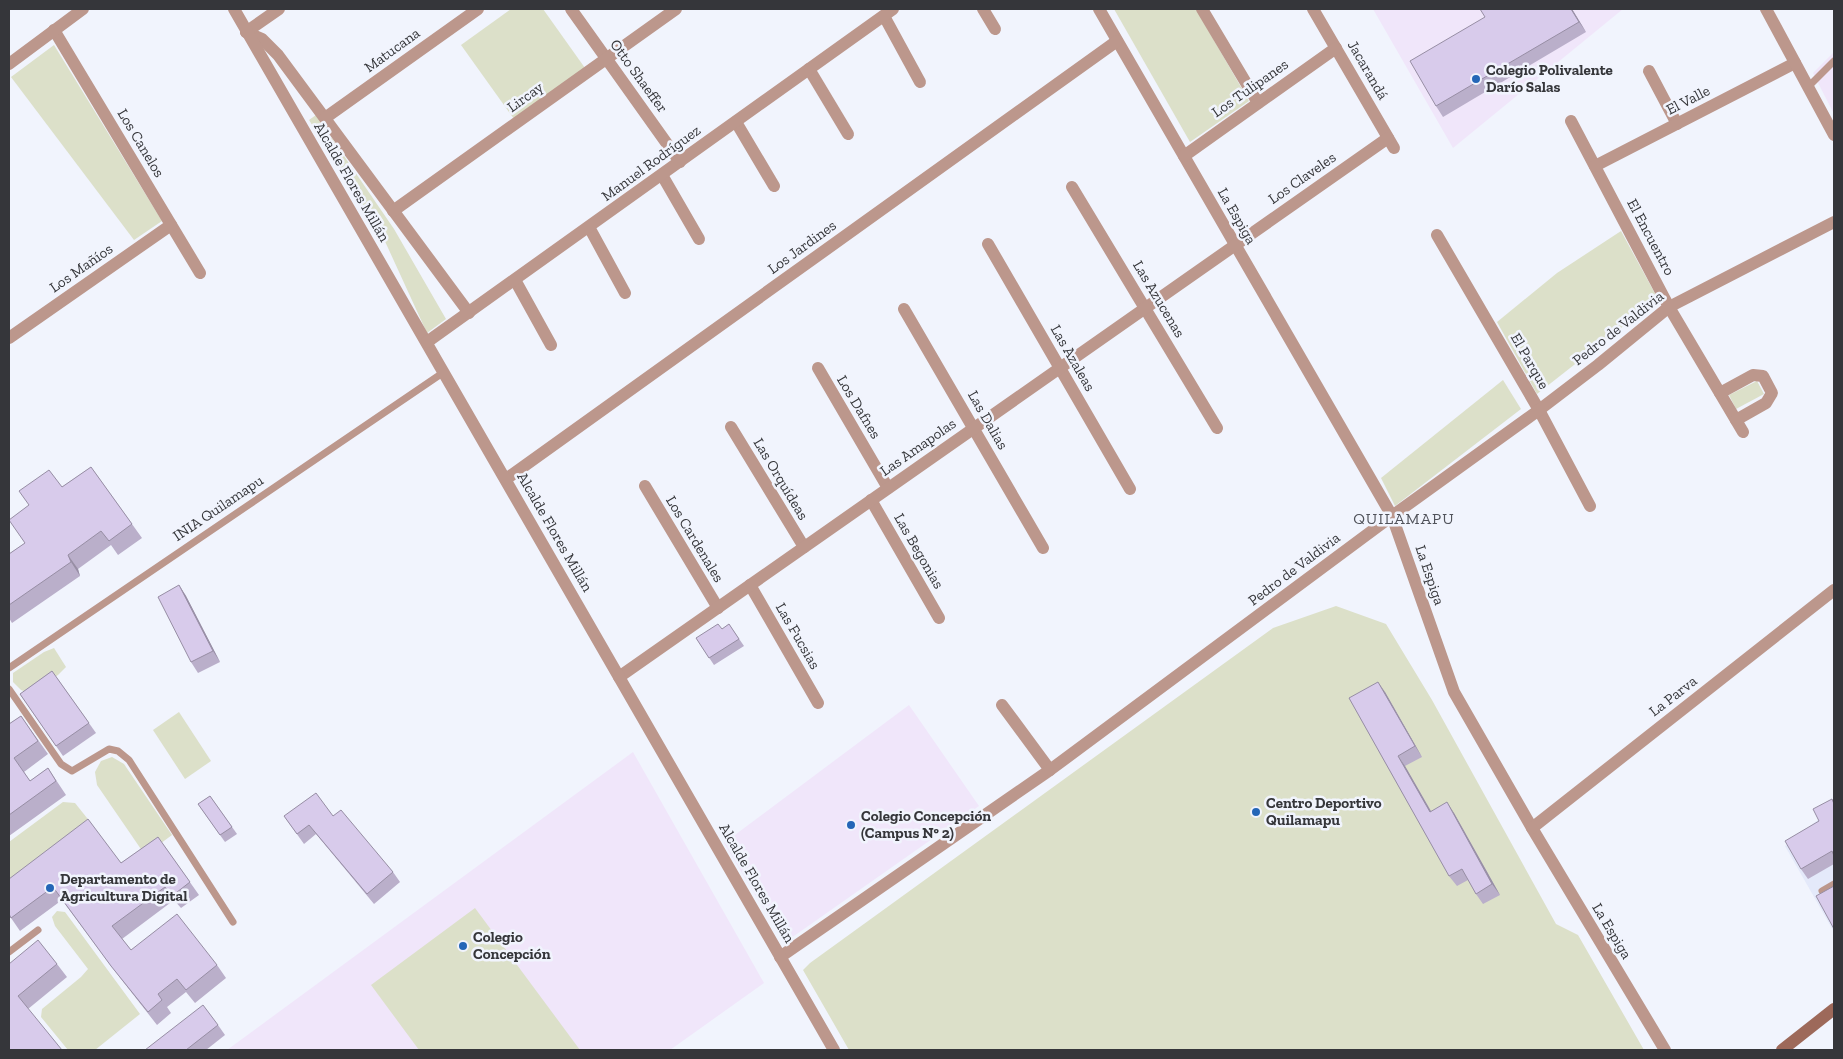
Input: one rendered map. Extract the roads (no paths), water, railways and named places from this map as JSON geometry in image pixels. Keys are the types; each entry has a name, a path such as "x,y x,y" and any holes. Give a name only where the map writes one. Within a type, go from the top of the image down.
{"main road":[{"path":"1782,1050 1834,1010"}],"street":[{"path":"9,64 83,9"},
{"name":"Alcalde Flores Millán","path":"234,9 834,1050"},
{"path":"246,32 278,9"},
{"name":"Matucana","path":"325,118 478,9"},
{"name":"Otto Shaeffer","path":"571,9 680,162"},
{"name":"Lircay","path":"393,211 676,9"},
{"path":"983,9 995,29"},
{"name":"La Espiga","path":"1098,9 1392,516 1454,692 1532,828 1665,1050"},
{"path":"1202,9 1258,103"},
{"name":"Jacarandá","path":"1314,9 1391,143"},
{"path":"1766,9 1834,135"},
{"path":"890,11 920,82"},
{"name":"Manuel Rodríguez","path":"427,342 890,11"},
{"name":"Los Canelos","path":"54,30 200,273"},
{"name":"Alcalde Flores Millán","path":"246,32 262,39 271,46 469,313"},
{"name":"Los Jardines","path":"506,479 1117,41"},
{"name":"Los Tulipanes","path":"1184,156 1336,48"},
{"name":"El Valle","path":"1595,166 1796,63"},
{"path":"809,69 848,134"},
{"path":"1648,71 1677,124"},
{"name":"El Encuentro","path":"1571,121 1669,307 1743,432"},
{"path":"736,122 774,186"},
{"name":"Los Claveles","path":"1235,245 1391,143"},
{"path":"662,175 699,239"},
{"name":"Las Azucenas","path":"1072,187 1217,428"},
{"name":"Pedro de Valdivia","path":"780,957 1050,770 1392,516 1539,410 1669,307 1834,222"},
{"name":"Los Mañíos","path":"9,338 172,225"},
{"path":"589,227 625,293"},
{"name":"El Parque","path":"1437,235 1539,410 1590,506"},
{"name":"Las Azaleas","path":"988,244 1130,489"},
{"name":"Las Amapolas","path":"619,677 1235,245"},
{"path":"515,280 551,345"},
{"name":"Las Dalias","path":"904,309 1043,548"},
{"name":"Los Dafnes","path":"818,368 888,488"},
{"path":"1720,393 1752,376 1763,376 1772,393 1766,403 1736,420"},
{"name":"Las Orquídeas","path":"731,427 804,547"},
{"name":"Los Cardenales","path":"645,486 718,608"},
{"name":"Las Begonias","path":"871,500 939,618"},
{"name":"Las Fucsias","path":"750,585 818,703"},
{"name":"La Parva","path":"1532,828 1834,590"},
{"path":"1002,705 1050,770"}],"lane":[{"path":"1808,87 1834,61"},
{"name":"INIA Quilamapu","path":"9,668 444,372"},
{"path":"9,689 61,764 72,771 109,749 118,751 129,760 233,922"},
{"path":"1822,891 1834,884"},
{"path":"9,952 38,930"}],"place":[{"name":"Colegio Polivalente Darío Salas","path":"1476,79"},
{"name":"Centro Deportivo Quilamapu","path":"1256,812"},
{"name":"Colegio Concepción (Campus N° 2)","path":"851,825"},
{"name":"Departamento de Agricultura Digital","path":"50,888"},
{"name":"Colegio Concepción","path":"463,946"}],"district":[{"name":"QUILAMAPU","path":"1404,518"}]}
